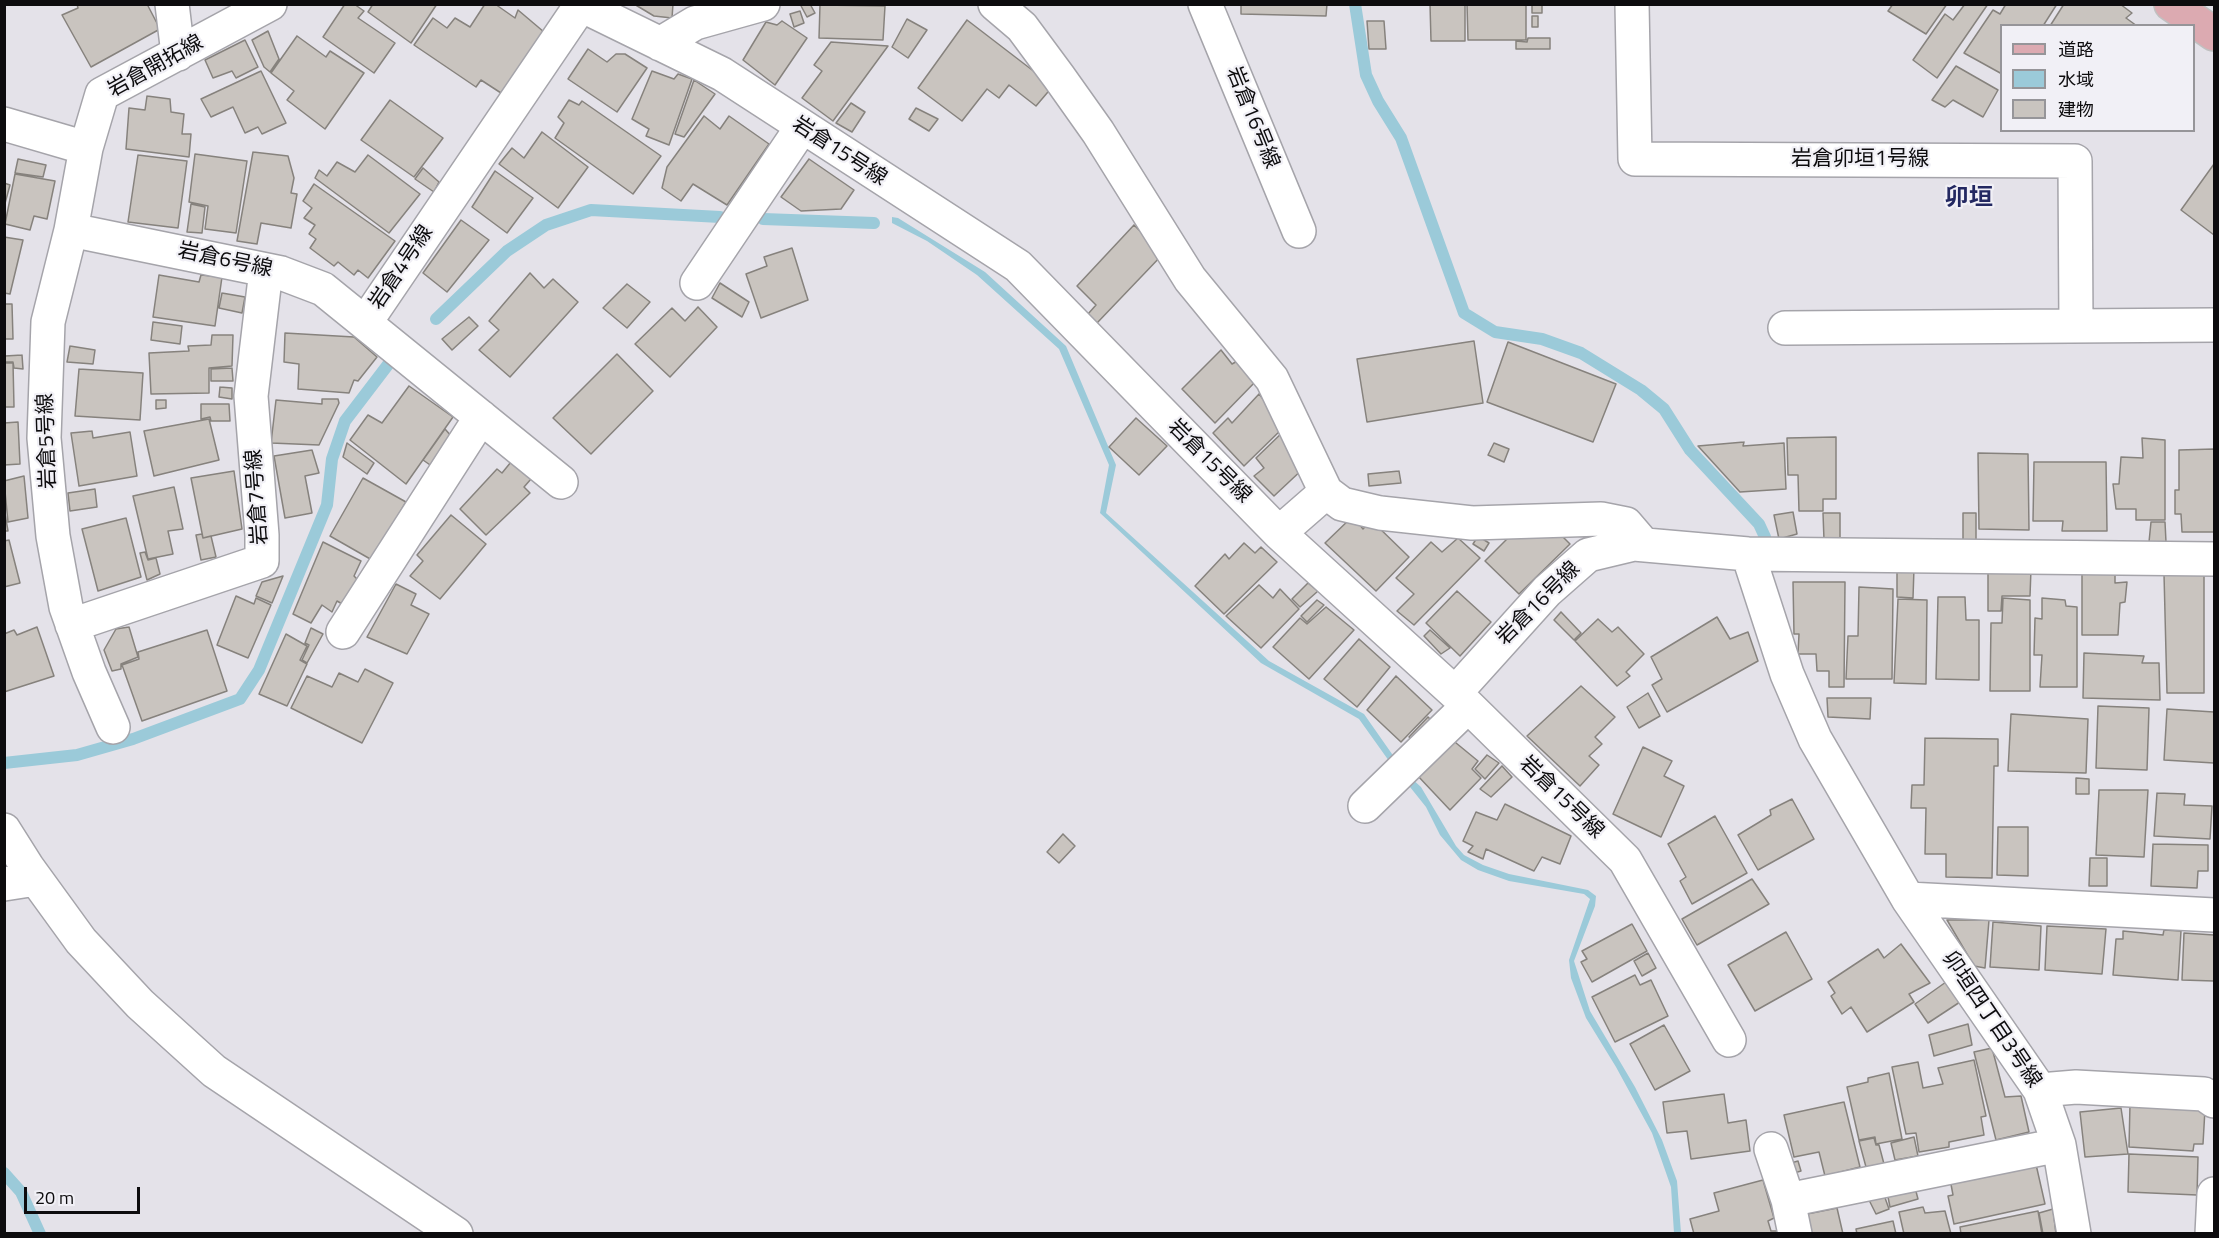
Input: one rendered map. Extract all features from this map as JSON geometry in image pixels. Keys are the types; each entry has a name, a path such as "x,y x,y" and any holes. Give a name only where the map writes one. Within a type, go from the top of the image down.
{"main road":[{"path":"2171,4 2214,34"}],"street":[{"path":"172,4 178,54"},
{"name":"岩倉開拓線","path":"86,148 102,94 270,4"},
{"path":"660,44 695,23 763,4"},
{"path":"995,4 1022,27 1059,77 1098,132 1190,279 1272,379 1326,492 1342,504 1380,513 1472,523 1601,519 1626,524 1644,545"},
{"name":"岩倉16号線","path":"1205,4 1299,231"},
{"name":"岩倉卯垣1号線","path":"1632,4 1635,159 2075,161 2076,326"},
{"name":"岩倉15号線","path":"580,5 722,74 1018,266 1279,533 1461,699 1625,860 1729,1040"},
{"name":"岩倉4号線","path":"561,482 365,323 580,5"},
{"path":"4,124 86,148"},
{"path":"697,282 802,127"},
{"name":"岩倉5号線","path":"86,148 71,230 48,322 44,438 53,536 66,607 113,727"},
{"name":"岩倉6号線","path":"71,230 266,270 323,289 365,323"},
{"name":"岩倉7号線","path":"72,625 262,561 251,396 266,270"},
{"path":"1785,328 2214,325"},
{"path":"343,632 481,417"},
{"path":"1279,533 1326,492"},
{"name":"岩倉16号線","path":"1365,806 1461,699 1547,591 1588,555 1634,543 1748,554 2214,559"},
{"name":"卯垣四丁目3号線","path":"1748,554 1787,674 1815,739 1908,898 2040,1090 2059,1145 2074,1233"},
{"path":"4,830 20,881 140,1004 214,1071 456,1233"},
{"path":"1908,898 2214,915"},
{"path":"2040,1090 2076,1087 2204,1094 2214,1101"},
{"path":"1788,1200 2059,1145"},
{"path":"1771,1149 1788,1200 1795,1233"},
{"path":"2212,1233 2214,1194"}],"water":[{"path":"892,217 898,218 985,272 1066,346 1116,465 1106,513 1269,661 1364,714 1399,764 1394,768 1359,719 1261,663 1100,513 1109,465 1059,349 977,275 927,241 892,223"},
{"path":"1410,777 1421,787 1456,846 1464,855 1483,865 1509,874 1588,890 1596,896 1595,906 1574,961 1590,1011 1635,1087 1662,1140 1677,1181 1681,1233 1674,1233 1671,1187 1652,1133 1586,1018 1571,978 1569,960 1590,899 1584,894 1509,881 1478,870 1461,860 1440,835 1426,807 1406,782"}],"building":[{"path":"77,4 147,4 160,29 91,67 62,15 78,8"},
{"path":"345,4 354,4 364,11 358,18 395,43 374,73 323,37"},
{"path":"373,4 437,4 411,43 368,12"},
{"path":"485,4 495,4 515,18 518,10 544,32 501,93 481,80 476,87 414,45 433,18 447,28 455,18 470,27"},
{"path":"634,4 673,4 672,18 654,16"},
{"path":"800,4 810,4 815,13 807,17"},
{"path":"1241,4 1327,4 1326,16 1241,14"},
{"path":"1430,4 1465,4 1465,41 1431,41"},
{"path":"1467,4 1526,4 1526,40 1468,40"},
{"path":"1532,4 1542,4 1542,13 1532,13"},
{"path":"1893,4 1947,4 1926,34 1888,11"},
{"path":"1965,4 1988,4 1937,78 1913,60 1945,14 1953,20"},
{"path":"2006,4 2057,4 2044,24 2000,24 2000,73 1964,53 1993,10 2000,14"},
{"path":"2064,4 2120,4 2132,13 2126,18 2134,24 2051,24"},
{"path":"820,5 885,6 883,40 819,38"},
{"path":"800,11 804,23 794,27 790,14"},
{"path":"1532,16 1538,16 1538,27 1532,27"},
{"path":"907,19 927,30 908,58 892,47"},
{"path":"967,20 1053,86 1036,106 1009,85 999,98 987,89 962,121 918,88"},
{"path":"782,21 807,38 775,85 743,60 766,22 777,25"},
{"path":"1367,21 1384,21 1386,49 1369,49"},
{"path":"268,31 279,59 270,72 264,67 252,40"},
{"path":"297,36 326,57 330,51 364,73 325,129 287,100 294,91 271,73"},
{"path":"1528,38 1550,38 1550,49 1516,49 1516,41 1527,42"},
{"path":"245,40 258,67 236,78 232,71 213,78 205,60"},
{"path":"831,42 888,46 833,121 802,98 822,71 814,65"},
{"path":"588,49 607,62 616,54 625,54 647,68 617,112 568,79"},
{"path":"1956,66 1998,90 1983,117 1953,100 1945,107 1932,100"},
{"path":"261,71 286,123 262,134 258,127 245,133 233,107 211,117 201,99"},
{"path":"652,71 674,79 678,74 692,79 669,145 646,136 649,129 632,119"},
{"path":"694,80 715,94 684,137 675,134"},
{"path":"147,96 170,99 171,112 184,114 182,134 191,134 189,157 126,149 129,108 145,110"},
{"path":"390,100 443,138 414,177 361,140"},
{"path":"569,100 579,105 582,101 661,156 633,194 555,138 564,123 558,117"},
{"path":"851,103 865,112 852,132 836,123"},
{"path":"916,108 938,119 929,131 909,119"},
{"path":"704,116 720,129 729,116 769,144 727,205 693,184 681,201 662,188 667,167"},
{"path":"542,132 588,167 558,208 499,164 512,148 524,158"},
{"path":"253,152 288,156 294,178 291,193 297,194 291,228 261,223 257,244 237,241"},
{"path":"195,154 247,161 236,233 205,229 208,206 189,202"},
{"path":"138,155 187,161 178,228 128,222"},
{"path":"368,155 420,194 389,233 315,178 319,170 327,176 337,162 355,172"},
{"path":"18,159 46,165 43,177 15,173"},
{"path":"809,159 854,190 841,209 801,211 781,197"},
{"path":"2214,164 2214,235 2181,210"},
{"path":"423,168 439,182 434,192 415,179"},
{"path":"495,171 533,198 507,233 472,207"},
{"path":"15,174 55,181 47,219 34,216 30,230 5,224"},
{"path":"4,183 10,185 4,207"},
{"path":"314,184 395,241 368,278 358,270 354,275 338,262 334,266 310,248 316,239 309,234 315,225 304,218 312,208 303,201"},
{"path":"191,204 205,207 202,233 187,232"},
{"path":"461,220 489,240 447,292 423,273"},
{"path":"1134,225 1163,254 1097,323 1088,314 1096,305 1077,286"},
{"path":"4,237 23,240 10,294 4,293"},
{"path":"792,248 808,300 761,318 746,274 767,266 764,257"},
{"path":"530,273 544,288 553,279 578,302 510,377 479,350 499,330 489,321"},
{"path":"159,275 199,282 201,275 222,277 215,326 153,317"},
{"path":"720,283 749,302 742,317 712,298"},
{"path":"627,284 650,302 627,328 603,308"},
{"path":"222,293 245,297 242,313 219,308"},
{"path":"4,304 12,304 13,339 4,339"},
{"path":"698,307 717,327 670,377 635,344 672,308 685,321"},
{"path":"469,317 478,326 452,350 442,339"},
{"path":"153,322 182,326 180,344 151,340"},
{"path":"285,333 354,337 377,357 358,381 354,380 349,393 298,389 299,364 284,362"},
{"path":"212,335 233,335 232,366 209,368 209,393 151,394 149,353 189,351 188,346 211,345"},
{"path":"1474,341 1483,403 1367,422 1357,359"},
{"path":"1508,342 1616,384 1593,442 1487,402"},
{"path":"70,346 95,350 93,364 67,362"},
{"path":"1221,350 1232,364 1241,359 1258,379 1215,423 1182,389"},
{"path":"617,354 653,391 591,454 553,418"},
{"path":"22,355 23,369 14,368 13,362 4,362 5,356"},
{"path":"4,363 13,363 14,407 4,407"},
{"path":"232,368 233,381 211,381 211,369"},
{"path":"79,369 143,373 140,420 75,416"},
{"path":"409,386 453,417 406,484 350,440 368,415 382,423"},
{"path":"220,387 232,388 232,399 219,397"},
{"path":"1259,394 1285,426 1244,466 1213,433 1228,418 1232,423"},
{"path":"322,399 338,399 339,403 319,445 271,443 276,400 322,404"},
{"path":"156,400 166,400 166,408 156,409"},
{"path":"201,404 229,404 230,421 211,421 210,417 201,419"},
{"path":"1136,418 1167,446 1139,475 1109,447"},
{"path":"209,419 219,460 154,476 144,431"},
{"path":"18,422 20,464 4,465 4,423"},
{"path":"1287,428 1306,466 1274,496 1254,476 1264,468 1256,458"},
{"path":"445,429 452,437 433,467 423,460"},
{"path":"92,431 93,438 130,432 137,476 79,486 71,433"},
{"path":"1836,437 1836,499 1823,499 1823,511 1799,511 1798,475 1788,475 1787,438"},
{"path":"2142,438 2165,440 2165,520 2136,520 2136,509 2116,509 2113,484 2119,484 2121,457 2143,458"},
{"path":"1744,442 1743,446 1784,443 1786,489 1740,492 1698,446"},
{"path":"347,443 374,463 367,474 343,457"},
{"path":"1494,443 1509,449 1504,462 1488,455"},
{"path":"2214,449 2214,532 2182,532 2181,514 2175,514 2175,490 2179,490 2179,450"},
{"path":"312,450 319,473 305,476 312,513 285,518 274,456"},
{"path":"1978,453 2028,454 2029,530 1979,529"},
{"path":"511,462 531,479 524,487 530,493 486,535 460,509 497,469 502,473"},
{"path":"2034,462 2106,462 2107,531 2062,531 2063,521 2033,521"},
{"path":"234,471 242,529 203,538 191,478"},
{"path":"1399,471 1401,483 1369,486 1368,474"},
{"path":"24,476 28,518 8,522 4,481"},
{"path":"363,478 406,502 372,560 330,536"},
{"path":"174,487 183,529 168,531 173,554 148,559 133,496"},
{"path":"95,489 97,507 70,511 68,493"},
{"path":"4,508 8,531 4,531"},
{"path":"1793,512 1797,534 1779,539 1774,515"},
{"path":"1823,513 1840,513 1840,540 1824,540"},
{"path":"1963,513 1976,513 1976,540 1963,540"},
{"path":"451,515 486,544 440,599 410,576 423,561 417,555"},
{"path":"1353,516 1363,529 1371,520 1409,557 1376,591 1325,543"},
{"path":"126,518 141,577 98,591 82,529"},
{"path":"2151,522 2165,522 2166,542 2149,542"},
{"path":"1539,532 1558,532 1570,544 1519,594 1485,561 1508,538 1535,538"},
{"path":"202,534 203,538 211,536 216,557 201,560 196,535"},
{"path":"1478,536 1489,543 1484,551 1473,544"},
{"path":"1458,538 1480,558 1414,625 1397,611 1414,594 1396,578 1431,542 1442,552"},
{"path":"9,540 20,583 4,587 4,541"},
{"path":"323,542 361,561 354,576 359,581 344,605 337,601 332,612 322,605 311,623 293,614"},
{"path":"1244,543 1255,553 1261,547 1277,562 1224,614 1195,586 1225,554 1229,559"},
{"path":"145,552 148,560 156,558 160,574 147,580 140,553"},
{"path":"1897,568 1914,568 1913,598 1897,597"},
{"path":"1988,569 2031,569 2030,596 2002,596 2001,611 1988,611"},
{"path":"2082,571 2115,572 2115,583 2127,582 2125,602 2120,603 2118,635 2082,635"},
{"path":"2204,573 2204,693 2167,693 2164,574"},
{"path":"283,576 272,603 256,596 262,582"},
{"path":"1793,582 1845,582 1844,687 1829,687 1829,671 1817,671 1816,654 1798,654 1799,634 1794,634"},
{"path":"1308,583 1318,591 1300,607 1292,599"},
{"path":"396,584 416,594 411,605 429,614 407,654 367,637"},
{"path":"1259,585 1273,598 1280,589 1299,609 1261,648 1226,616"},
{"path":"1859,587 1893,589 1892,679 1846,679 1848,636 1858,636"},
{"path":"1457,591 1491,622 1460,656 1426,623"},
{"path":"236,596 254,604 256,598 271,605 248,658 217,645"},
{"path":"1938,597 1965,597 1966,620 1979,620 1979,680 1936,679"},
{"path":"2003,598 2030,600 2030,691 1990,691 1991,623 2002,623"},
{"path":"2042,598 2065,600 2066,606 2077,607 2077,687 2040,687 2042,655 2034,655 2035,618 2042,619"},
{"path":"1898,599 1927,600 1926,684 1894,683"},
{"path":"1317,600 1324,605 1307,622 1301,616"},
{"path":"1326,607 1354,630 1309,679 1273,647 1300,618 1307,624"},
{"path":"1561,612 1581,633 1574,640 1554,620"},
{"path":"1717,617 1730,639 1748,632 1758,661 1667,712 1652,685 1662,679 1651,657"},
{"path":"1598,619 1612,632 1618,627 1644,654 1626,672 1630,676 1617,686 1575,641"},
{"path":"37,627 54,676 4,692 4,634 14,630 17,635"},
{"path":"129,627 138,657 121,664 121,669 112,671 104,650 116,629"},
{"path":"311,628 323,634 307,663 302,660 309,645 305,643"},
{"path":"207,630 227,691 142,721 122,665 139,659 138,652"},
{"path":"1430,630 1450,648 1441,654 1424,636"},
{"path":"286,634 307,646 300,660 307,664 287,706 259,694"},
{"path":"1359,639 1390,667 1357,707 1324,679"},
{"path":"2084,653 2144,656 2142,663 2159,663 2160,700 2083,698"},
{"path":"365,669 393,683 362,743 291,708 307,676 332,687 339,673 358,682"},
{"path":"1396,676 1432,710 1401,742 1367,710"},
{"path":"1581,686 1615,717 1595,737 1602,744 1589,756 1599,765 1580,786 1527,736"},
{"path":"1648,693 1660,716 1639,728 1627,707"},
{"path":"1827,698 1871,698 1870,719 1828,717"},
{"path":"2098,706 2149,708 2147,770 2096,768"},
{"path":"2167,709 2214,712 2214,763 2164,760"},
{"path":"2011,714 2088,719 2086,773 2008,771"},
{"path":"1428,717 1436,725 1417,743 1409,737"},
{"path":"1450,738 1478,761 1472,769 1481,778 1450,810 1417,775"},
{"path":"1925,738 1998,739 1998,766 1994,766 1992,878 1946,877 1946,854 1925,854 1926,808 1911,808 1912,785 1924,785"},
{"path":"1643,747 1672,761 1664,776 1684,786 1661,837 1613,814"},
{"path":"1487,755 1499,763 1485,779 1475,769"},
{"path":"1502,766 1512,777 1491,797 1480,789"},
{"path":"2076,778 2089,779 2089,794 2076,794"},
{"path":"2099,790 2148,790 2144,857 2096,855"},
{"path":"2157,793 2185,794 2184,805 2212,806 2210,839 2154,836"},
{"path":"1792,799 1814,839 1758,870 1738,835 1771,815 1770,810"},
{"path":"1505,804 1571,836 1560,864 1542,857 1534,871 1486,849 1483,859 1468,852 1473,846 1463,841 1476,812 1497,820"},
{"path":"1715,816 1747,873 1692,904 1680,881 1686,877 1668,844"},
{"path":"1998,827 2028,827 2028,876 1997,875"},
{"path":"1063,834 1075,846 1059,863 1047,852"},
{"path":"2153,844 2208,845 2208,871 2198,871 2197,888 2151,886"},
{"path":"2090,858 2107,858 2107,886 2089,886"},
{"path":"1752,879 1769,904 1697,945 1682,919"},
{"path":"1947,920 1989,920 1985,968 1974,966"},
{"path":"1993,922 2041,926 2039,970 1990,967"},
{"path":"1632,924 1647,951 1592,982 1581,962 1587,959 1582,951"},
{"path":"2047,926 2106,929 2102,974 2045,970"},
{"path":"2164,930 2181,931 2178,980 2113,975 2116,939 2123,939 2123,931 2163,935"},
{"path":"1786,932 1812,979 1755,1011 1728,965"},
{"path":"2184,933 2214,935 2214,981 2182,980"},
{"path":"1901,944 1930,983 1909,994 1914,1002 1867,1032 1851,1007 1842,1014 1831,996 1835,993 1828,982 1878,949 1884,958"},
{"path":"1648,953 1656,968 1642,976 1634,961"},
{"path":"1635,975 1640,985 1651,980 1668,1016 1615,1042 1592,997"},
{"path":"1946,982 1960,1002 1928,1023 1915,1004"},
{"path":"1968,1024 1972,1045 1934,1056 1929,1035"},
{"path":"1664,1025 1690,1071 1655,1090 1630,1044"},
{"path":"1992,1048 2005,1097 2021,1096 2029,1132 1996,1140 1974,1052"},
{"path":"1974,1060 1986,1116 1981,1117 1984,1135 1949,1142 1949,1147 1919,1152 1916,1133 1906,1134 1892,1067 1918,1062 1923,1088 1943,1084 1938,1068"},
{"path":"1889,1073 1902,1139 1876,1144 1875,1137 1859,1140 1847,1087 1868,1082 1868,1078"},
{"path":"1724,1094 1728,1123 1746,1120 1750,1151 1691,1159 1687,1131 1667,1133 1663,1102"},
{"path":"1844,1102 1860,1167 1825,1176 1819,1152 1794,1157 1784,1115"},
{"path":"2130,1104 2205,1109 2203,1144 2194,1144 2193,1151 2129,1147"},
{"path":"2121,1108 2128,1154 2085,1157 2080,1112"},
{"path":"1914,1137 1918,1156 1895,1160 1891,1143"},
{"path":"1874,1138 1876,1145 1879,1145 1884,1164 1866,1167 1859,1141"},
{"path":"2129,1154 2198,1157 2197,1195 2128,1192"},
{"path":"2035,1160 2045,1204 1954,1224 1948,1196 1953,1195 1950,1179"},
{"path":"1798,1161 1801,1171 1794,1173 1791,1163"},
{"path":"1763,1180 1774,1218 1768,1221 1771,1231 1778,1231 1779,1234 1694,1234 1690,1219 1719,1211 1714,1193"},
{"path":"1914,1184 1918,1199 1890,1207 1887,1192"},
{"path":"1884,1195 1889,1209 1876,1214 1869,1200"},
{"path":"1923,1207 1925,1213 1945,1211 1951,1234 1904,1234 1899,1212"},
{"path":"1837,1208 1843,1234 1812,1234 1807,1214"},
{"path":"2053,1209 2056,1234 2043,1234 2039,1213"},
{"path":"2038,1211 2042,1234 1961,1234 1960,1227"},
{"path":"1893,1221 1896,1234 1857,1234 1856,1229"}],"waterway":[{"path":"1355,4 1366,75 1378,101 1401,138 1464,313 1495,332 1542,339 1581,353 1641,390 1664,409 1690,450 1759,524 1765,537"},
{"path":"436,319 507,251 546,225 591,210 720,217"},
{"path":"763,219 874,223"},
{"path":"4,763 77,755 133,739 240,699 259,670 327,505 332,459 345,421 390,362"},
{"path":"4,1173 21,1192 40,1234"}],"district":[{"name":"卯垣","path":"1969,199"}]}
